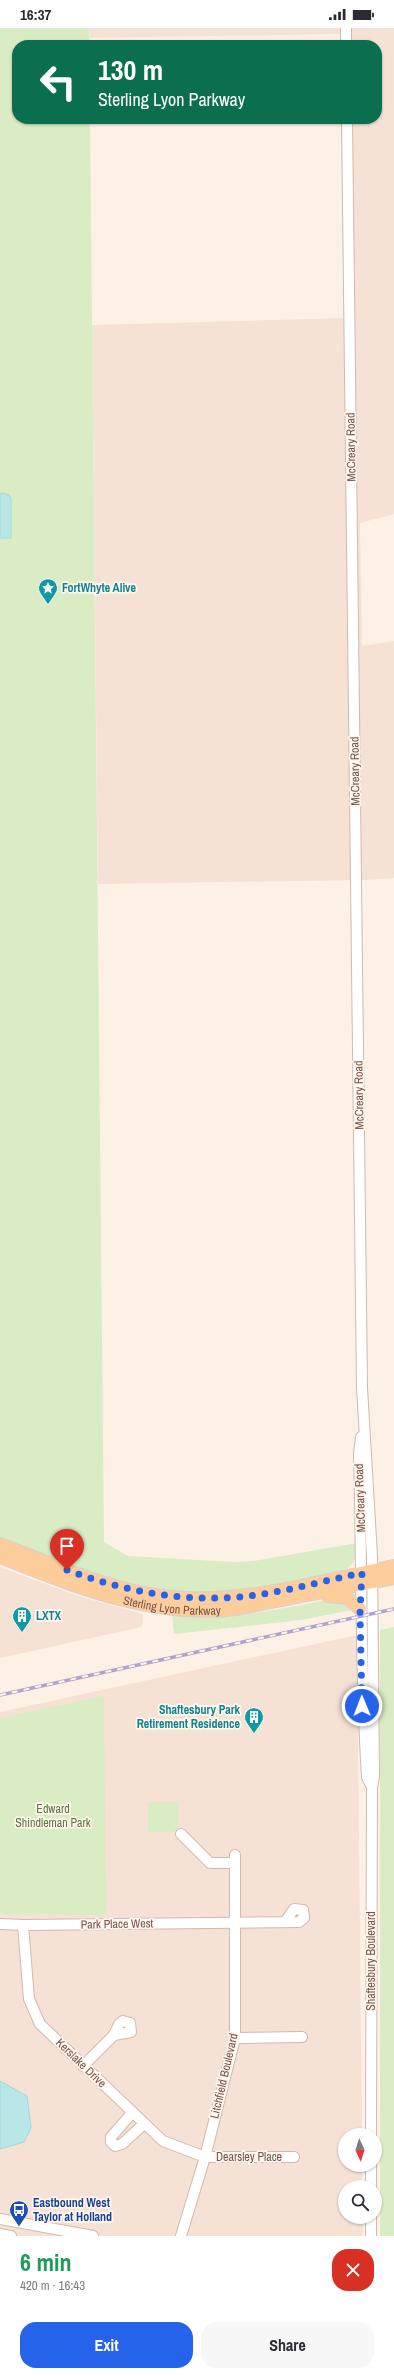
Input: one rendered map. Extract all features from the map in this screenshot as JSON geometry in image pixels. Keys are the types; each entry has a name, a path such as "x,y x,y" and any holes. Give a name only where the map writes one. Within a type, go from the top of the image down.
{"main road":[{"name":"Sterling Lyon Parkway","path":"0,1544 87,1577 124,1589 169,1597 210,1598 257,1595 367,1578"},
{"name":"Sterling Lyon Parkway","path":"0,1557 77,1587 144,1606 224,1611 291,1599 367,1578"},
{"path":"367,1578 394,1566"},
{"path":"367,1578 394,1578"},
{"path":"291,1599 341,1596 348,1598 360,1609"}],"street":[{"path":"346,28 346,40"},
{"name":"McCreary Road","path":"347,124 363,1423 367,1453 367,1578"},
{"name":"Shaftesbury Boulevard","path":"367,1578 360,1609 362,1706 367,1777 372,1787"},
{"name":"Shaftesbury Boulevard","path":"367,1578 374,1776 372,1787 371,2128"},
{"name":"Litchfield Boulevard","path":"181,1834 210,1863 235,1859 235,2038 205,2157 181,2236"},
{"name":"Park Place West","path":"0,1924 285,1922"},
{"name":"Kerslake Drive","path":"23,1925 29,1999 40,2024 163,2141 205,2157"},
{"path":"83,2066 114,2036"},
{"path":"235,2038 302,2037"},
{"path":"132,2113 111,2137 111,2142 115,2146 122,2144 144,2124"},
{"name":"Dearsley Place","path":"205,2157 294,2157"},
{"path":"0,2219 93,2236"},
{"path":"371,2224 371,2236"},
{"path":"0,2234 11,2236"}],"shaded area":[{"path":"89,28 394,28 394,514 360,523 362,646 394,641 394,878 364,880 98,884 92,325 344,318 341,124 382,124 382,40 340,40 340,34 90,38"},
{"path":"0,1567 78,1596 143,1614 142,1627 0,1658"},
{"path":"357,1635 362,2128 338,2128 338,2172 362,2172 362,2180 338,2180 338,2224 362,2224 363,2236 0,2236 0,1712"}],"green space":[{"name":"FortWhyte Alive","path":"0,28 89,28 90,40 12,40 12,124 90,124 104,1542 128,1556 234,1562 254,1561 357,1543 356,1557 349,1567 341,1572 268,1586 196,1592 146,1588 109,1579 90,1573 0,1537"},
{"path":"335,1598 348,1605 352,1610 301,1620 174,1634 172,1615 213,1616 254,1613"},
{"path":"394,1627 394,2236 380,2236 380,2224 382,2224 382,2180 380,2180 380,2172 382,2172 382,2128 380,2128 380,1630"},
{"name":"Edward Shindleman Park","path":"104,1696 106,1915 0,1914 0,1718"},
{"path":"148,1802 178,1802 178,1832 148,1832"}],"water":[{"path":"3,493 9,495 11,499 11,538 0,538 0,494"},
{"path":"0,2081 27,2096 31,2128 24,2142 0,2149"}],"railway":[{"path":"0,1695 394,1609"}],"place":[{"name":"FortWhyte Alive","path":"48,605"},
{"name":"LXTX","path":"22,1633"},
{"name":"Shaftesbury Park Retirement Residence","path":"254,1734"},
{"name":"Eastbound West Taylor at Holland","path":"19,2227"}],"route":[{"path":"67,1570 124,1589 169,1597 210,1598 257,1595 362,1573 360,1617 362,1706"}]}
